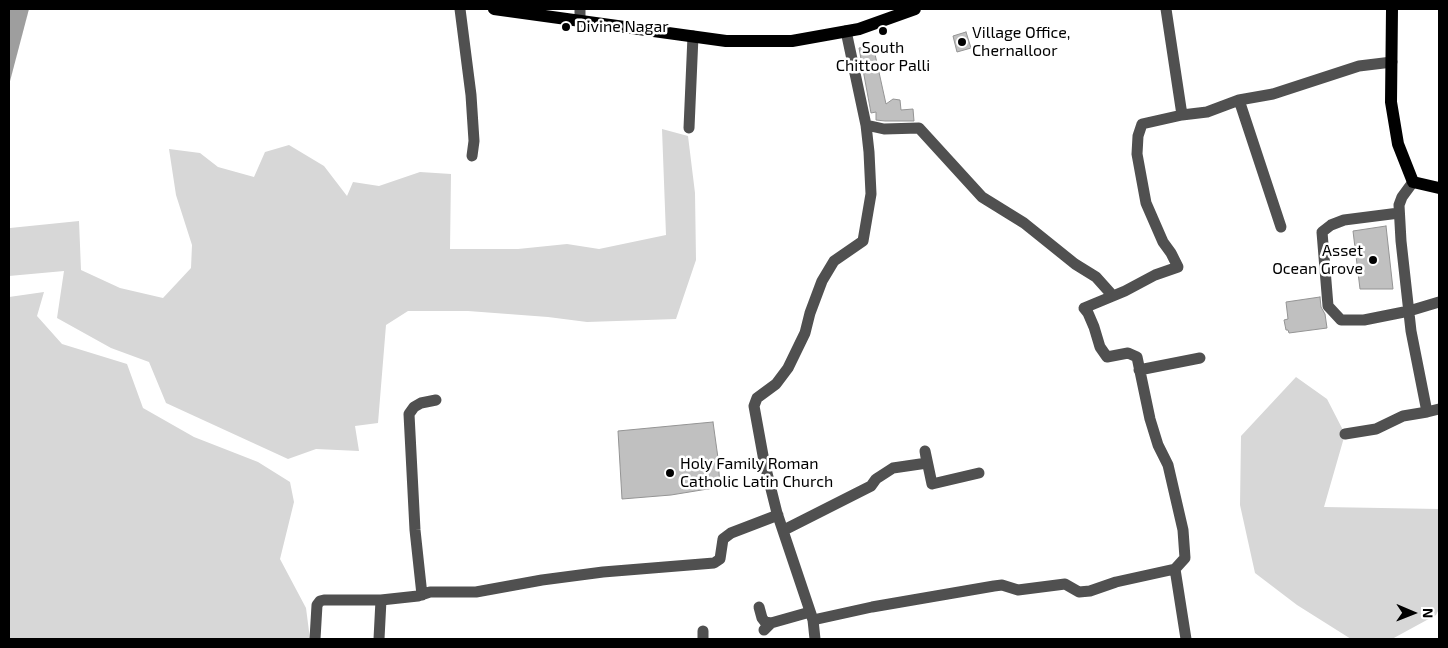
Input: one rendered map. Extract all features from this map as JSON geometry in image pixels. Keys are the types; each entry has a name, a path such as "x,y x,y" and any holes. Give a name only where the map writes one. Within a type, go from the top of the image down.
{"main road":[{"path":"494,9 580,15 726,41 792,41 859,29 893,12 915,9"},
{"path":"1392,9 1392,102 1398,144 1413,182 1439,188"}],"street":[{"path":"460,9 471,95 474,141 472,156"},
{"path":"1166,9 1182,115"},
{"path":"815,639 812,616 778,515 764,461 754,406 757,398 776,384 788,368 805,333 822,281 834,261 864,241 870,194 866,124 846,31"},
{"path":"689,128 693,36"},
{"path":"759,607 767,627 812,616 1002,585 1018,590 1065,584 1079,592 1090,591 1116,582 1174,569 1186,558 1183,530 1168,465 1158,445 1150,419 1137,357 1128,353 1107,357 1100,347 1088,313 1084,308 1155,275 1178,267 1172,253 1163,242 1146,203 1137,154 1142,124 1182,115 1207,112 1239,100 1273,94 1359,66 1392,62"},
{"path":"1239,100 1281,227"},
{"path":"866,124 884,129 919,128 982,197 1024,223 1076,264 1096,277 1113,296"},
{"path":"1413,182 1402,197 1399,213 1411,331 1427,412"},
{"path":"1399,213 1344,220 1331,225 1322,232 1328,306 1341,320 1364,320 1438,304"},
{"path":"1139,370 1200,358"},
{"path":"422,595 415,530 409,414 414,407 421,403 436,400"},
{"path":"1345,434 1376,429 1403,416 1439,409"},
{"path":"784,530 871,486 876,479 893,468 927,463 925,451 932,484 978,473"},
{"path":"315,639 317,605 320,601 381,600 422,595 430,592 476,592 542,580 631,568 714,563 720,559 723,539 731,533 778,515"},
{"path":"1174,569 1186,639"},
{"path":"379,639 381,600"}],"shaded area":[{"path":"9,9 29,9 9,85"},
{"path":"662,129 688,136 695,193 696,260 676,319 587,322 468,311 408,311 386,325 378,423 355,426 359,451 316,449 288,459 166,403 149,362 111,348 57,318 64,271 9,276 10,228 79,221 81,270 120,288 163,298 191,268 192,245 176,195 169,149 200,153 218,167 254,177 265,152 289,145 324,166 347,196 353,182 379,186 420,172 451,174 450,249 518,249 567,244 599,249 666,235"},
{"path":"44,292 37,316 62,344 127,364 143,408 194,437 258,462 290,482 294,502 280,559 306,608 310,639 9,639 9,297"},
{"path":"1296,377 1327,399 1345,434 1324,507 1439,509 1439,609 1436,615 1392,639 1351,639 1297,605 1255,573 1240,505 1241,436"}],"building":[{"name":"Village Office, Chernalloor","path":"966,32 971,48 957,52 953,36"},
{"path":"873,45 886,104 893,99 900,100 901,110 913,109 914,121 876,120 876,112 871,113 859,48"},
{"name":"Asset Ocean Grove","path":"1386,226 1393,289 1360,289 1353,231"},
{"path":"1320,297 1327,328 1289,333 1286,330 1284,320 1288,319 1286,302"},
{"name":"Holy Family Roman Catholic Latin Church","path":"713,422 720,487 671,495 622,499 618,431"}],"place":[{"name":"Divine Nagar","path":"566,27"},
{"name":"South Chittoor Palli","path":"883,31"},
{"name":"Village Office, Chernalloor","path":"962,42"},
{"name":"Asset Ocean Grove","path":"1373,260"},
{"name":"Holy Family Roman Catholic Latin Church","path":"670,473"}]}
